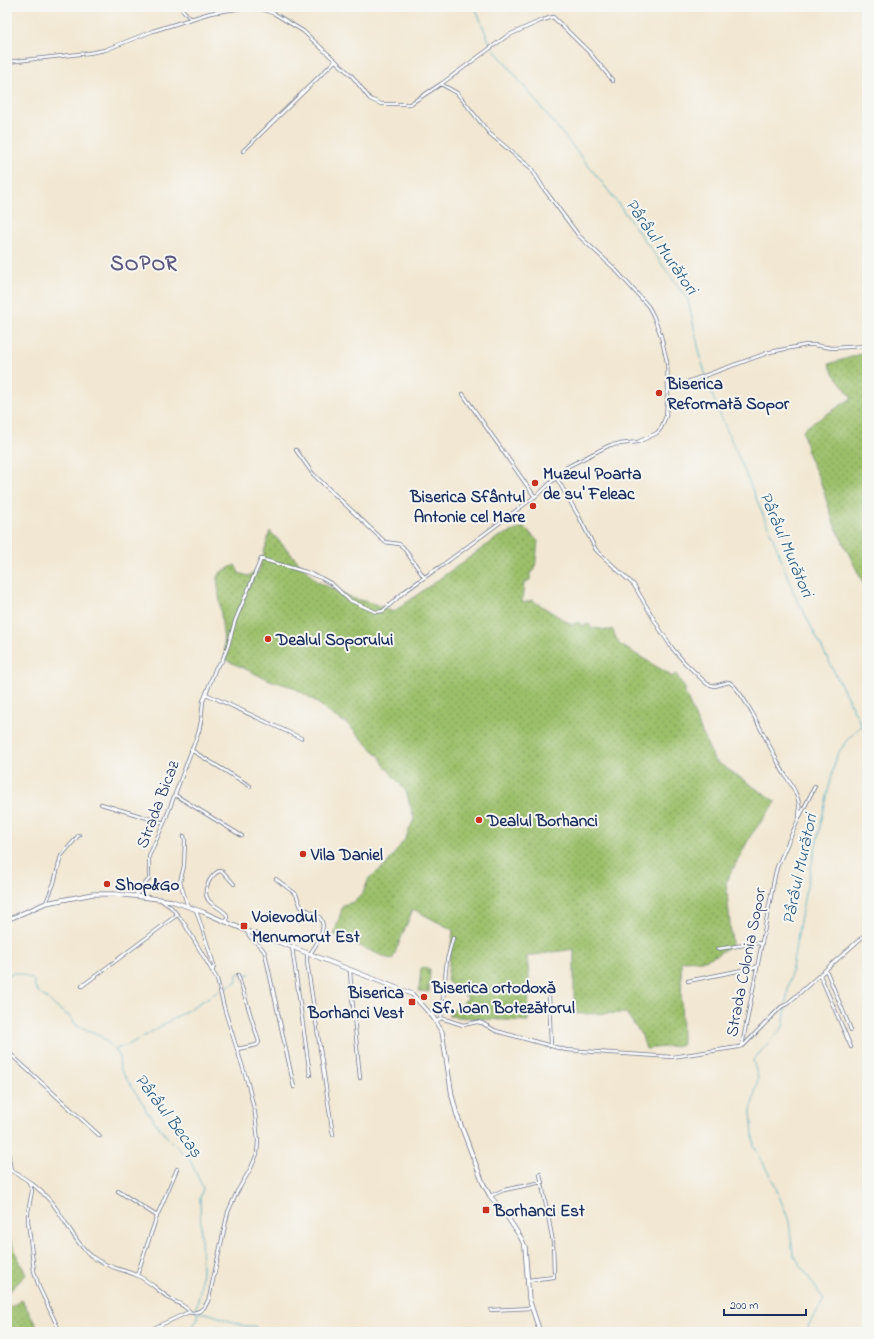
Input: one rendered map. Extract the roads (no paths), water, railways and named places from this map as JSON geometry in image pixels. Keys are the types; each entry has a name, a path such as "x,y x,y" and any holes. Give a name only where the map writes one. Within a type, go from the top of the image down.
{"main road":[{"path":"7,920 46,903 93,894 103,893 159,899 196,909 246,931 292,947 412,994 437,1021 443,1038 452,1096 457,1115 483,1183 490,1196 506,1215 523,1242 526,1256 529,1299 540,1332"}],"street":[{"path":"180,7 191,19"},
{"path":"7,62 89,54 105,50 153,31 210,13 258,8 275,14 298,28 352,76 370,99 381,104 410,104 441,84 507,36 540,21 553,17 590,53 613,81"},
{"path":"244,151 335,61"},
{"path":"296,450 313,474 385,542 399,544 403,547 424,577 440,567 535,497 567,467 610,446 638,442 657,433 666,416 668,389 667,362 661,336 648,306 614,268 579,236 544,189 531,168 490,134 457,93 441,84"},
{"path":"668,389 770,352 806,345 832,348 867,346"},
{"path":"463,394 535,497"},
{"path":"556,477 596,550 634,585 672,648 707,684 715,686 728,682 736,688 749,708 782,770 794,789 800,805 799,818"},
{"name":"Strada Bicaz","path":"135,896 149,879 149,856 164,823 195,741 201,721 203,701 216,667 222,661 225,654 234,621 261,559 322,578 332,584 349,600 373,612 382,611 424,577"},
{"path":"206,694 302,738"},
{"path":"191,750 250,786"},
{"name":"Strada Colonia Sopor","path":"441,1018 463,1025 476,1022 482,1023 496,1032 566,1050 672,1057 742,1046 774,875 815,786"},
{"path":"175,795 242,836"},
{"path":"101,804 164,823"},
{"path":"46,903 54,883 61,856 79,835"},
{"path":"184,836 184,866 180,882 188,907"},
{"path":"228,922 227,915 208,900 206,894 207,885 211,876 219,871 223,872 234,884"},
{"path":"276,879 294,891 300,907 321,919 323,928 309,954 308,969 333,1135"},
{"path":"145,1332 190,1312 199,1311 205,1307 208,1302 228,1212 237,1192 251,1168 256,1154 258,1140 255,1113 248,1084 225,1011 221,990 213,971 177,914 171,907 159,899"},
{"path":"196,909 214,965 213,971"},
{"path":"82,986 177,914"},
{"path":"246,931 251,939 262,948 264,953 294,1087"},
{"path":"742,1046 782,1007 867,934"},
{"path":"437,1021 441,1018 447,960 452,938"},
{"path":"717,949 758,943 762,944"},
{"path":"292,947 310,1075"},
{"path":"688,981 757,967"},
{"path":"350,970 360,1078"},
{"path":"825,970 851,1030"},
{"path":"237,1049 258,1045 259,1042 238,975"},
{"path":"820,975 851,1046"},
{"path":"549,994 551,1046"},
{"path":"7,1051 100,1136"},
{"path":"7,1143 11,1171"},
{"path":"7,1169 29,1182 45,1195 56,1207 74,1236 90,1255 103,1264 137,1275 168,1297 183,1305 190,1312"},
{"path":"137,1275 157,1216 177,1169"},
{"path":"528,1280 554,1277 553,1242 540,1174"},
{"path":"29,1182 32,1190 28,1221 34,1271 39,1287 60,1332"},
{"path":"490,1196 504,1190 542,1182"},
{"path":"118,1191 157,1216"},
{"path":"491,1310 531,1308"}],"waterway":[{"name":"Pârâul Murători","path":"475,7 491,46"},
{"name":"Pârâul Murători","path":"493,48 608,190 688,300 702,363 714,400 773,538 793,591 867,736"},
{"name":"Pârâul Murători","path":"786,1002 804,899 837,755 847,740 861,726"},
{"name":"Pârâul Becaș","path":"7,976 18,973 32,979 34,981 35,988 40,994 70,1017 77,1026 98,1034 115,1049 119,1055 120,1069 144,1105 146,1111 152,1116 154,1121 168,1138 190,1160 203,1188 200,1198 202,1271 200,1292 196,1308 198,1318 192,1327 195,1332"},
{"path":"223,989 237,981 237,974 240,973 243,976 251,973"},
{"path":"116,1049 128,1045 148,1034 219,991"},
{"path":"775,1036 783,1027 786,1007"},
{"name":"Pârâul Murători","path":"772,1039 753,1060 758,1078 751,1111 754,1146 774,1183 789,1221 793,1254 824,1300 809,1324 807,1332"},
{"path":"199,1312 210,1314 244,1326 254,1326 262,1332"}],"place":[{"name":"Biserica Reformată Sopor","path":"659,393"},
{"name":"Muzeul Poarta de su' Feleac","path":"535,483"},
{"name":"Biserica Sfântul Antonie cel Mare","path":"533,506"},
{"name":"Dealul Soporului","path":"268,639"},
{"name":"Dealul Borhanci","path":"479,820"},
{"name":"Vila Daniel","path":"303,854"},
{"name":"Shop&Go","path":"107,884"},
{"name":"Voievodul Menumorut Est","path":"244,926"},
{"name":"Biserica ortodoxă Sf. Ioan Botezătorul","path":"424,997"},
{"name":"Biserica Borhanci Vest","path":"412,1002"},
{"name":"Borhanci Est","path":"486,1210"}],"district":[{"name":"SOPOR","path":"144,263"}]}
